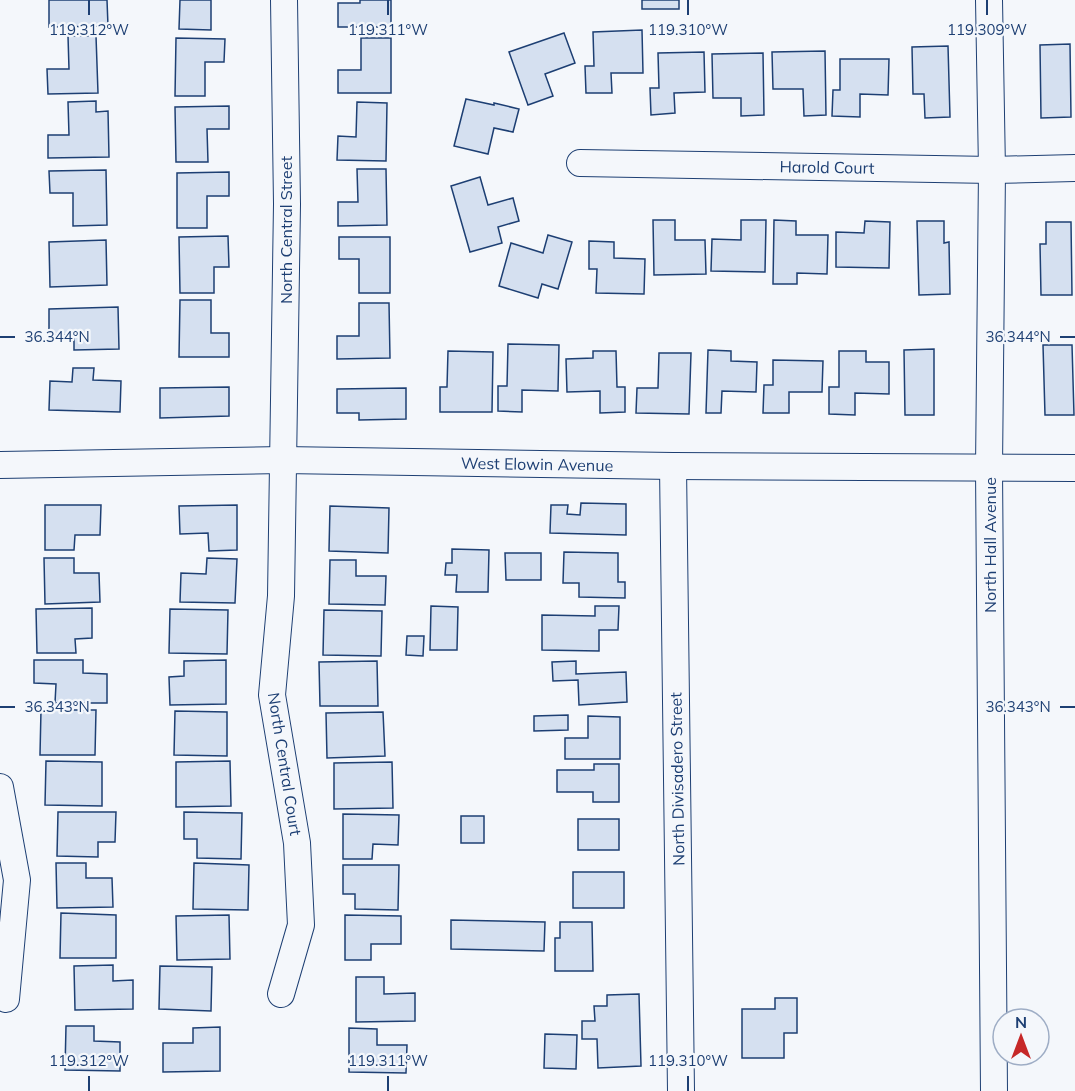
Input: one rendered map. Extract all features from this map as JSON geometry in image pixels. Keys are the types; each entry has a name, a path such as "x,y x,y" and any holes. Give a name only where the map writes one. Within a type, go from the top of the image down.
{"street":[{"name":"North Central Street","path":"283,460 287,204 284,0"},
{"name":"North Hall Avenue","path":"989,0 992,170 989,469 994,1091"},
{"name":"Harold Court","path":"580,164 992,170 1075,168"},
{"name":"West Elowin Avenue","path":"0,465 283,460 674,466 1075,468"},
{"name":"North Central Court","path":"281,994 301,925 297,843 272,694 281,596 283,460"},
{"name":"North Divisadero Street","path":"674,466 681,1091"},
{"path":"0,787 17,880 6,999"}],"building":[{"path":"49,0 107,0 108,26 49,27"},
{"path":"180,0 211,0 211,30 179,29"},
{"path":"360,0 391,0 391,27 338,27 338,3 360,3"},
{"path":"642,0 679,0 679,9 642,9"},
{"path":"642,30 643,73 611,73 612,93 586,93 585,66 594,66 593,32"},
{"path":"564,33 575,63 545,74 553,96 528,105 509,52"},
{"path":"68,36 96,36 98,93 48,94 47,69 69,69"},
{"path":"176,38 225,39 224,62 205,62 205,96 175,96"},
{"path":"361,38 391,38 391,93 338,93 338,70 361,70"},
{"path":"1070,44 1071,117 1041,118 1040,45"},
{"path":"948,46 950,117 925,118 924,94 913,94 912,47"},
{"path":"825,51 826,115 804,116 803,89 773,89 772,52"},
{"path":"704,52 705,92 674,93 675,113 651,115 650,88 659,88 658,53"},
{"path":"763,53 764,115 741,116 741,98 713,98 712,54"},
{"path":"840,59 889,59 888,95 860,94 860,117 832,116 833,90 840,90"},
{"path":"466,99 519,109 513,132 494,128 488,154 454,146"},
{"path":"96,101 96,112 108,111 109,157 48,158 48,135 69,135 68,102"},
{"path":"357,102 387,103 386,161 337,160 338,136 356,137"},
{"path":"229,106 229,129 207,129 208,162 176,162 175,107"},
{"path":"357,169 386,169 387,225 338,226 338,202 358,202"},
{"path":"106,170 107,225 73,226 73,193 50,193 49,171"},
{"path":"229,172 229,196 207,196 207,228 177,228 177,173"},
{"path":"480,177 488,205 513,198 519,221 498,227 502,243 470,252 451,186"},
{"path":"653,220 675,220 675,240 705,240 706,274 654,275"},
{"path":"741,220 766,220 765,272 711,271 712,239 741,240"},
{"path":"774,220 796,221 796,235 828,235 827,274 797,273 797,284 773,284"},
{"path":"865,221 890,222 889,268 836,267 836,232 864,233"},
{"path":"917,221 944,221 944,243 949,242 950,294 919,295"},
{"path":"1046,222 1071,222 1072,295 1041,295 1040,244 1046,244"},
{"path":"548,235 572,242 558,289 542,284 538,298 499,286 511,243 543,253"},
{"path":"228,236 229,267 214,267 214,293 180,293 179,237"},
{"path":"339,237 390,237 390,293 359,293 359,259 339,259"},
{"path":"106,240 107,285 50,287 49,242"},
{"path":"589,241 614,242 614,258 645,259 644,294 596,293 597,269 589,269"},
{"path":"180,300 211,300 211,333 229,333 229,357 179,357"},
{"path":"359,303 389,303 390,358 337,359 337,336 359,336"},
{"path":"118,307 119,349 74,350 74,335 49,335 49,309"},
{"path":"508,344 559,345 558,391 522,390 522,412 498,411 498,386 507,386"},
{"path":"1043,345 1072,345 1074,415 1045,415"},
{"path":"934,349 934,415 905,415 904,350"},
{"path":"708,350 731,351 731,361 757,362 756,392 722,391 721,413 706,413"},
{"path":"448,351 493,352 492,412 440,412 440,387 447,387"},
{"path":"593,351 616,351 617,387 625,387 625,412 600,413 600,391 567,392 566,359 593,358"},
{"path":"839,351 866,351 866,362 889,362 889,394 855,393 855,415 829,414 829,387 839,387"},
{"path":"659,353 691,353 689,414 636,413 637,388 658,388"},
{"path":"773,360 823,361 822,392 789,392 789,413 763,413 764,385 773,385"},
{"path":"73,368 94,368 93,380 121,381 120,412 49,410 50,381 72,382"},
{"path":"229,387 229,416 160,418 160,388"},
{"path":"406,388 406,419 359,420 359,413 337,413 337,389"},
{"path":"581,503 626,504 626,535 550,533 551,505 568,505 567,514 580,515"},
{"path":"45,505 101,505 100,535 75,535 74,550 45,550"},
{"path":"237,505 237,550 209,551 208,533 180,534 179,506"},
{"path":"330,506 389,508 388,553 329,551"},
{"path":"452,549 489,550 488,592 456,592 457,575 445,575 446,563 452,563"},
{"path":"564,552 618,553 618,582 625,582 625,598 579,597 579,583 563,583"},
{"path":"505,553 541,553 541,580 506,580"},
{"path":"44,558 74,558 74,573 99,573 100,602 45,604"},
{"path":"207,558 237,559 235,603 180,602 181,573 206,574"},
{"path":"330,560 356,560 356,576 386,576 385,605 329,604"},
{"path":"431,606 458,607 457,650 430,650"},
{"path":"595,606 619,606 618,630 599,630 599,651 542,650 542,615 595,616"},
{"path":"92,608 92,638 75,639 76,653 37,653 36,609"},
{"path":"170,609 228,610 227,654 169,653"},
{"path":"324,610 382,611 381,656 323,655"},
{"path":"407,636 424,636 423,656 406,655"},
{"path":"34,660 83,660 83,673 107,674 107,703 55,703 56,684 34,683"},
{"path":"226,660 226,704 170,705 169,677 184,676 184,661"},
{"path":"377,661 378,706 320,706 319,662"},
{"path":"576,661 576,674 626,672 627,702 579,705 578,680 553,681 552,662"},
{"path":"41,710 96,710 95,755 40,755"},
{"path":"175,711 227,712 227,756 174,755"},
{"path":"383,712 385,756 327,758 326,713"},
{"path":"568,715 568,730 534,731 534,716"},
{"path":"588,716 620,717 620,759 565,759 565,738 588,738"},
{"path":"46,761 102,762 102,806 45,805"},
{"path":"230,761 231,806 176,807 176,762"},
{"path":"392,762 393,808 334,809 334,763"},
{"path":"594,764 619,764 619,802 593,802 593,792 557,792 557,770 594,770"},
{"path":"58,812 116,812 115,842 98,842 98,857 57,856"},
{"path":"184,812 242,813 241,859 197,858 197,839 184,839"},
{"path":"343,814 399,815 398,845 373,844 372,859 343,859"},
{"path":"461,816 484,816 484,843 461,843"},
{"path":"578,819 619,819 619,850 578,850"},
{"path":"56,863 86,863 86,878 112,878 113,907 57,908"},
{"path":"194,863 249,865 248,910 193,909"},
{"path":"343,865 399,865 398,910 355,909 355,894 343,894"},
{"path":"573,872 624,872 624,908 573,908"},
{"path":"61,913 116,915 116,958 60,958"},
{"path":"229,915 230,959 177,960 176,916"},
{"path":"345,915 401,916 401,944 371,944 371,960 345,960"},
{"path":"451,920 545,922 544,951 451,949"},
{"path":"560,922 592,922 593,971 555,971 555,938 560,938"},
{"path":"113,965 113,981 133,980 133,1009 75,1010 74,966"},
{"path":"160,966 212,967 211,1011 159,1009"},
{"path":"356,977 384,977 384,994 415,993 415,1021 356,1022"},
{"path":"639,994 641,1066 598,1068 597,1039 582,1039 582,1021 595,1021 594,1006 607,1006 607,995"},
{"path":"775,998 797,998 797,1033 784,1033 784,1058 742,1058 742,1009 775,1009"},
{"path":"66,1026 94,1026 94,1041 120,1042 120,1071 65,1070"},
{"path":"220,1027 220,1071 163,1072 163,1043 193,1043 193,1028"},
{"path":"349,1028 377,1029 377,1045 407,1045 406,1073 349,1072"},
{"path":"545,1034 577,1035 576,1069 544,1068"}]}
